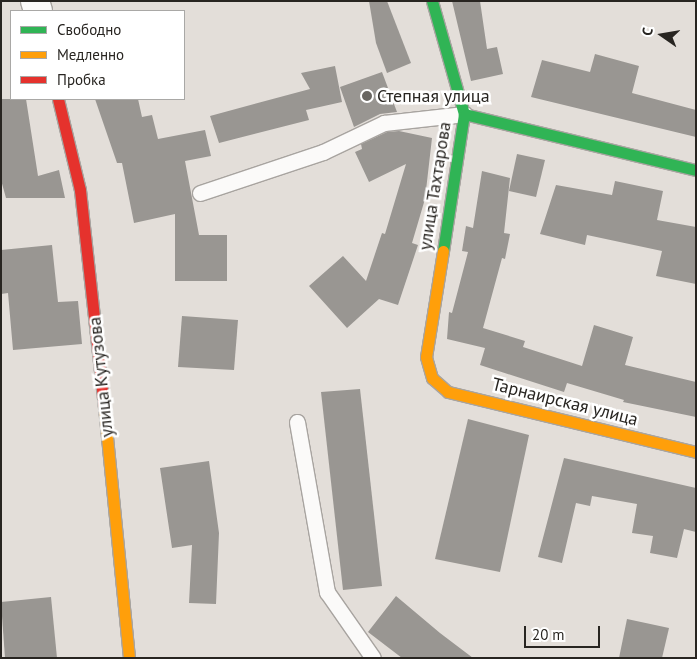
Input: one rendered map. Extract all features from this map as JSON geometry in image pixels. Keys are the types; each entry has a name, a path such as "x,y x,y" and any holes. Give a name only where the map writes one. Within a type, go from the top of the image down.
{"street":[{"name":"улица Тахтарова","path":"432,1 464,114 426,357 432,378"},
{"name":"улица Кутузова","path":"58,100 80,190 88,251 129,658"},
{"path":"464,114 696,170"},
{"name":"Тарнаирская улица","path":"432,378 448,392 696,452"}],"lane":[{"path":"200,193 323,152 384,123 464,114"},
{"path":"297,422 327,592 373,658"}],"building":[{"path":"369,1 387,1 411,63 387,73 376,43"},
{"path":"452,1 480,1 487,49 497,47 503,74 471,81"},
{"path":"595,54 639,66 632,93 696,110 696,137 531,97 542,60 590,72"},
{"path":"335,66 342,102 306,110 309,120 219,143 210,116 310,89 301,73"},
{"name":"Степная улица","path":"382,72 397,112 380,114 354,127 340,87"},
{"path":"1,99 26,100 38,176 59,170 65,198 6,198 1,180"},
{"path":"95,100 138,100 142,117 152,115 158,139 205,130 211,156 185,161 199,235 227,235 227,281 175,281 175,214 134,223 122,163 117,163"},
{"path":"399,131 432,138 425,199 412,243 418,245 398,305 379,299 347,328 309,286 343,256 366,281 382,233 385,234 406,164 369,182 355,152 362,149 361,144 387,132"},
{"path":"517,154 545,160 536,197 509,191"},
{"path":"482,171 510,178 504,233 510,234 505,259 502,258 483,328 525,341 523,347 582,366 594,325 633,337 625,365 696,382 696,417 623,402 624,400 567,383 564,392 480,365 485,348 447,339 449,312 452,313 468,252 462,251 466,226 473,228"},
{"path":"615,181 663,191 657,220 696,227 696,284 656,276 662,251 587,235 585,245 540,234 556,185 612,195"},
{"path":"52,245 58,302 78,301 82,344 13,350 8,293 1,294 1,250"},
{"path":"182,316 238,320 234,370 178,367"},
{"path":"360,389 382,586 343,590 321,392"},
{"path":"468,419 529,435 500,572 435,559"},
{"path":"564,458 696,488 696,532 684,529 677,558 650,553 653,536 632,533 637,504 592,496 590,506 576,503 562,563 538,557"},
{"path":"209,461 219,533 216,604 189,603 192,545 172,548 160,468"},
{"path":"396,596 473,658 402,658 368,632"},
{"path":"51,597 57,658 5,658 1,602"},
{"path":"627,619 669,628 662,658 619,658"}],"traffic: fast":[{"path":"432,1 464,114 443,251"},
{"path":"464,114 696,170"}],"traffic: slow":[{"path":"443,251 426,357 432,378 448,392 696,452"},
{"path":"104,407 129,658"}],"traffic: jam":[{"path":"58,100 80,190 104,407"}],"place":[{"name":"Степная улица","path":"367,96"}]}
